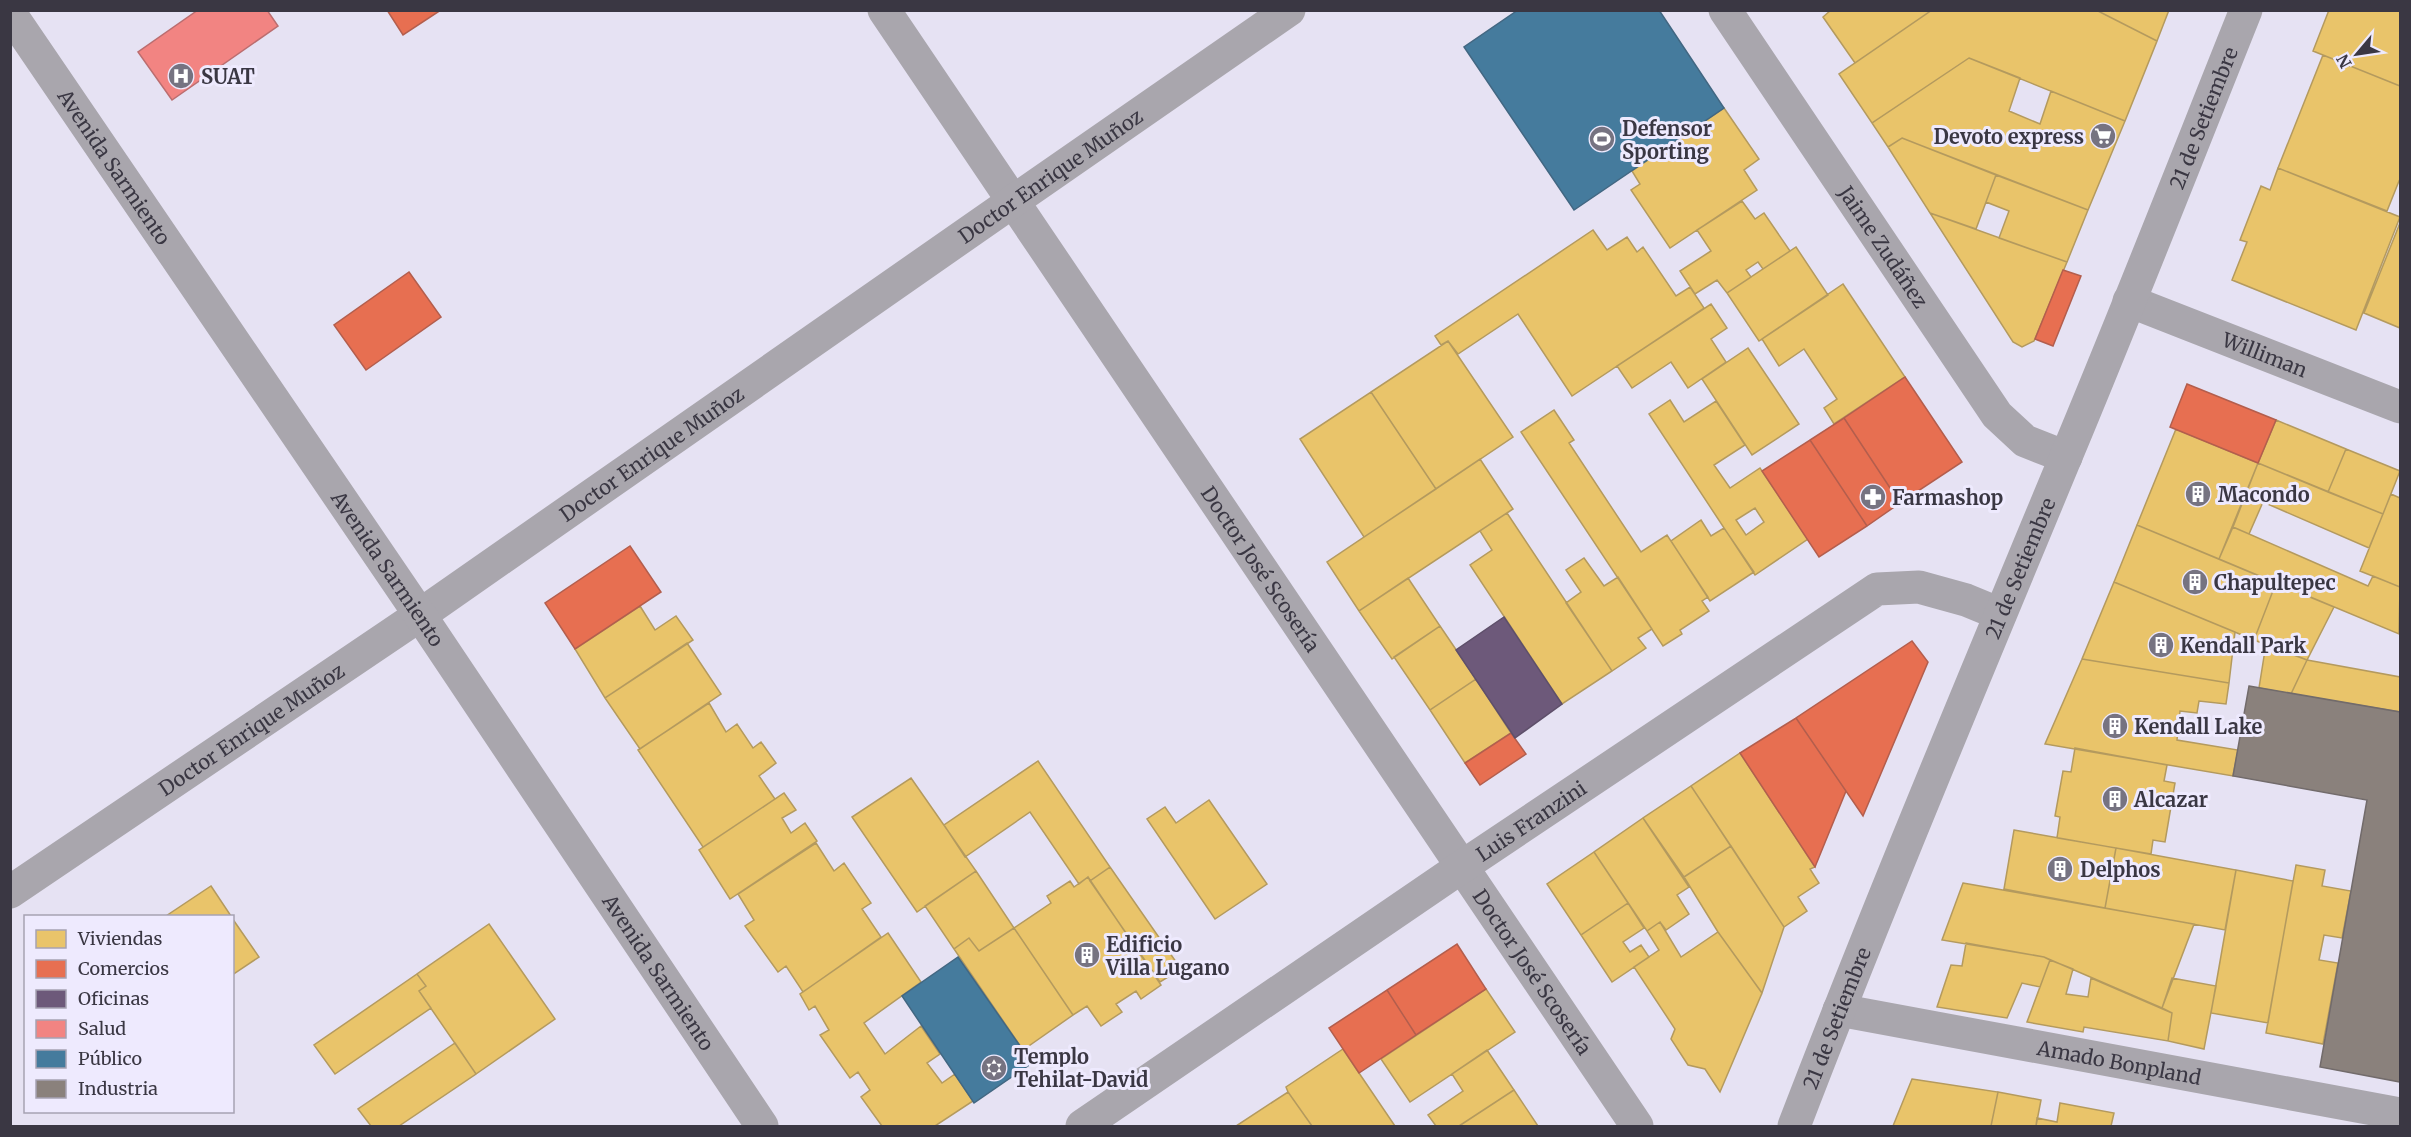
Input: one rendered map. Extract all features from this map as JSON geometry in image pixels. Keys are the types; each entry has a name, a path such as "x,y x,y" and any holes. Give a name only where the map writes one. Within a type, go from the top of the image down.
{"street":[{"name":"Doctor José Scosería","path":"884,10 1636,1126"},
{"name":"Doctor Enrique Muñoz","path":"10,892 420,615 1289,10"},
{"name":"Jaime Zudáñez","path":"1725,10 1997,415 2025,441 2066,457"},
{"name":"21 de Setiembre","path":"1794,1126 1839,1010 2246,10"},
{"name":"Avenida Sarmiento","path":"10,13 420,615 762,1126"},
{"name":"Williman","path":"2129,301 2400,407"},
{"name":"Luis Franzini","path":"1082,1126 1460,868 1877,589 1919,587 1966,600 2000,614"},
{"name":"Amado Bonpland","path":"1839,1010 2400,1114"}],"building: Viviendas":[{"path":"1831,10 1932,10 1855,63 1823,17"},
{"path":"1932,10 2096,10 2157,41 2125,121 1969,58 1872,123 1839,74"},
{"path":"2096,10 2169,10 2157,41"},
{"path":"2329,10 2400,10 2400,86 2313,51"},
{"path":"2323,55 2400,86 2400,182 2387,211 2278,168"},
{"path":"1969,58 2020,78 2009,111 2040,124 2051,91 2125,121 2088,210 1902,138 1888,147 1872,123"},
{"path":"1724,108 1759,159 1744,170 1757,190 1670,248 1631,190 1640,184 1632,171"},
{"path":"1902,138 1996,175 1976,229 1930,213 1888,147"},
{"path":"2278,168 2400,217 2356,330 2232,280 2247,242 2240,240 2261,186 2270,190"},
{"path":"1996,175 2088,210 2067,262 1999,238 2009,211 1986,202"},
{"path":"1742,201 1755,219 1764,213 1790,251 1763,269 1758,262 1746,270 1751,277 1727,293 1717,280 1695,294 1680,271 1711,251 1697,230"},
{"path":"1930,213 2067,262 2034,341 2022,347 2013,342"},
{"path":"2400,223 2400,328 2364,313"},
{"path":"1593,230 1607,250 1627,237 1637,252 1643,247 1676,296 1690,287 1704,308 1572,396 1518,314 1458,354 1448,341 1441,345 1435,336"},
{"path":"1796,247 1828,295 1759,341 1727,293"},
{"path":"1843,284 1905,377 1834,424 1824,408 1837,399 1804,349 1779,366 1762,339"},
{"path":"1711,304 1727,328 1711,339 1726,362 1688,388 1671,362 1632,388 1617,366"},
{"path":"1448,341 1513,437 1436,489 1371,392"},
{"path":"1748,348 1799,424 1752,455 1702,379"},
{"path":"1371,392 1436,489 1364,537 1300,439"},
{"path":"1670,400 1684,422 1716,401 1745,445 1714,465 1730,488 1760,468 1808,539 1755,575 1649,414","holes":["1755,508 1764,522 1746,535 1736,520"]},
{"path":"1554,410 1574,440 1569,443 1641,552 1667,535 1708,597 1702,601 1709,611 1680,630 1682,634 1663,646 1521,432"},
{"path":"2276,420 2346,449 2328,492 2258,463"},
{"name":"Macondo","path":"2176,429 2258,463 2219,559 2137,525"},
{"path":"2346,449 2400,471 2383,514 2328,492"},
{"path":"1480,459 1513,509 1359,611 1327,562"},
{"path":"2258,463 2383,514 2369,548 2263,502 2249,534 2233,527"},
{"path":"2391,494 2400,498 2400,587 2360,571"},
{"path":"1507,513 1612,671 1562,704 1470,565 1492,550 1480,531"},
{"path":"1701,520 1711,536 1724,528 1754,572 1710,601 1671,541"},
{"name":"Chapultepec","path":"2137,525 2276,583 2254,640 2114,582"},
{"path":"2233,527 2368,586 2373,576 2400,587 2399,634 2219,559"},
{"path":"1584,558 1604,586 1618,577 1652,629 1638,638 1646,648 1612,671 1566,603 1581,592 1566,570"},
{"path":"1408,578 1440,626 1392,659 1359,611"},
{"name":"Kendall Park","path":"2114,582 2235,632 2229,683 2082,659"},
{"path":"2276,583 2334,607 2307,660 2254,640"},
{"path":"640,606 655,630 676,616 693,640 605,698 575,649"},
{"path":"1440,626 1476,679 1430,710 1394,657"},
{"path":"687,643 721,694 640,749 605,698"},
{"path":"2266,644 2307,660 2291,694 2259,688"},
{"name":"Kendall Lake","path":"2082,659 2229,683 2226,704 2199,701 2197,713 2180,711 2177,740 2238,750 2233,776 2045,744"},
{"path":"2307,660 2400,677 2400,712 2291,694"},
{"path":"1476,679 1511,733 1465,763 1430,710"},
{"path":"709,703 726,732 737,724 753,748 761,742 776,763 759,776 775,799 703,847 638,750"},
{"name":"Alcazar","path":"2075,748 2167,765 2164,781 2175,783 2165,842 2153,840 2151,854 2057,838 2060,817 2055,816 2063,771 2071,772"},
{"path":"1740,753 1815,867 1810,869 1819,883 1798,897 1807,911 1784,927 1691,786"},
{"path":"1038,761 1110,867 1090,881 1088,877 1079,884 1030,812 965,857 944,825"},
{"path":"911,778 976,871 917,912 852,817"},
{"path":"1691,786 1731,846 1684,877 1643,818"},
{"path":"784,793 796,810 782,818 791,833 805,823 817,841 730,899 699,850"},
{"path":"1209,800 1267,884 1215,919 1147,819 1165,807 1176,823"},
{"path":"1643,818 1689,887 1677,895 1689,914 1666,930 1660,922 1647,931 1594,852"},
{"name":"Delphos","path":"2014,830 2116,848 2105,908 2004,889"},
{"path":"816,843 834,871 844,863 871,903 862,909 881,937 803,992 786,966 778,972 745,926 754,920 738,894"},
{"path":"1731,846 1784,927 1762,993 1718,932 1684,877"},
{"path":"2116,848 2236,870 2225,930 2105,908"},
{"path":"1594,852 1628,903 1581,935 1547,884"},
{"path":"2296,865 2325,870 2322,886 2351,891 2342,938 2324,935 2319,960 2338,963 2323,1044 2266,1033"},
{"path":"1110,867 1181,969 1160,982 1090,881"},
{"path":"2236,870 2293,881 2268,1023 2211,1013"},
{"path":"976,871 1014,928 979,951 969,938 954,949 925,906"},
{"name":"Edificio Villa Lugano","path":"1088,877 1161,985 1141,999 1136,991 1116,1004 1122,1012 1101,1026 1087,1006 1073,1015 1014,928 1051,903 1047,896 1070,881 1074,887"},
{"path":"1963,883 2194,924 2162,1008 2044,957 1942,940"},
{"path":"211,886 230,915 168,915"},
{"path":"1628,903 1644,928 1623,942 1630,952 1641,945 1649,957 1612,982 1581,935"},
{"path":"234,921 259,957 234,974"},
{"path":"1660,922 1681,957 1718,932 1762,993 1720,1092 1705,1069 1688,1065 1671,1039 1675,1029 1634,967 1659,950 1647,931"},
{"path":"489,924 555,1019 476,1074 419,991 426,986 417,974"},
{"path":"1014,928 1073,1015 1023,1050 954,949 969,938 979,951"},
{"path":"888,933 921,982 864,1023 885,1054 921,1026 940,1054 927,1063 942,1083 955,1074 973,1101 935,1126 882,1126 861,1097 870,1090 858,1072 850,1078 820,1035 829,1030 815,1006 809,1010 800,994"},
{"path":"1966,943 2050,960 2040,987 2022,983 2007,1018 1937,1007 1951,965 1962,966"},
{"path":"2050,960 2073,969 2066,994 2088,997 2091,978 2172,1013 2168,1041 2084,1027 2083,1032 2027,1022"},
{"path":"417,974 426,986 419,991 431,1008 335,1074 314,1045"},
{"path":"2172,978 2216,986 2204,1049 2168,1041 2172,1013 2162,1008"},
{"path":"1486,989 1515,1032 1410,1102 1381,1059"},
{"path":"455,1043 476,1074 399,1126 371,1126 358,1109"},
{"path":"1343,1049 1395,1126 1312,1126 1288,1092 1286,1087"},
{"path":"1487,1050 1514,1090 1459,1126 1436,1126 1428,1115 1463,1091 1452,1074"},
{"path":"1912,1079 1998,1092 1991,1126 1893,1126"},
{"path":"1514,1090 1538,1126 1459,1126"},
{"path":"1288,1092 1312,1126 1236,1126"},
{"path":"1998,1092 2041,1100 2036,1126 1991,1126"},
{"path":"2060,1103 2114,1113 2111,1126 2036,1126 2037,1118 2057,1122"}],"building: Comercios":[{"path":"387,10 441,10 403,35"},
{"path":"2063,270 2081,276 2053,346 2035,339"},
{"path":"409,272 441,317 366,370 334,325"},
{"path":"1905,377 1962,462 1900,503 1844,418"},
{"path":"2187,384 2276,420 2258,463 2170,427"},
{"path":"1844,418 1900,503 1867,526 1810,440"},
{"path":"1810,440 1867,526 1819,557 1762,471"},
{"path":"630,546 661,592 575,649 545,603"},
{"path":"1912,641 1928,662 1863,816 1796,718"},
{"path":"1796,718 1846,791 1815,867 1740,753"},
{"path":"1511,733 1526,754 1480,785 1465,763"},
{"path":"1457,944 1486,989 1416,1035 1387,990"},
{"path":"1387,990 1416,1035 1359,1073 1329,1028"}],"building: Oficinas":[{"path":"1504,617 1562,704 1515,738 1456,650"}],"building: Salud":[{"name":"SUAT","path":"198,10 267,10 278,26 172,100 138,52"}],"building: Público":[{"name":"Defensor Sporting","path":"1518,10 1659,10 1724,108 1574,210 1464,47"},
{"path":"958,957 1032,1063 974,1103 902,996"}],"building: Industria":[{"path":"2249,686 2400,712 2400,1082 2320,1067 2367,800 2233,776"}],"place":[{"name":"SUAT","path":"181,76"},
{"name":"Devoto express","path":"2103,136"},
{"name":"Defensor Sporting","path":"1602,139"},
{"name":"Macondo","path":"2198,494"},
{"name":"Farmashop","path":"1873,497"},
{"name":"Chapultepec","path":"2195,582"},
{"name":"Kendall Park","path":"2161,645"},
{"name":"Kendall Lake","path":"2115,726"},
{"name":"Alcazar","path":"2115,799"},
{"name":"Delphos","path":"2060,869"},
{"name":"Edificio Villa Lugano","path":"1087,955"},
{"name":"Templo Tehilat-David","path":"994,1068"}]}
